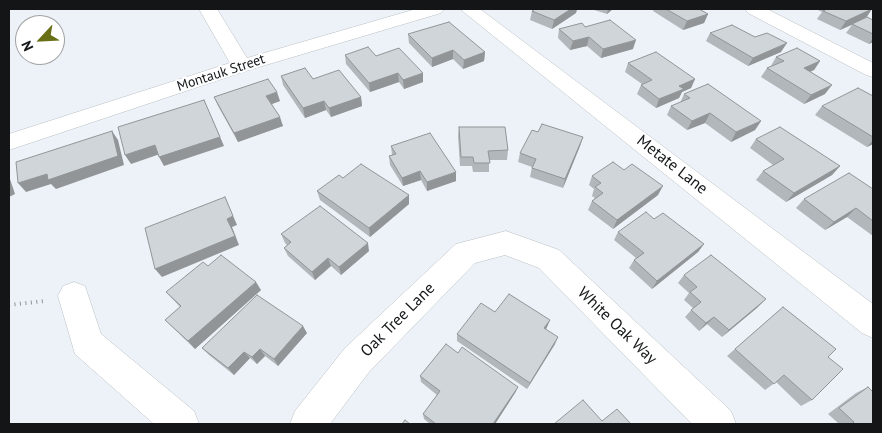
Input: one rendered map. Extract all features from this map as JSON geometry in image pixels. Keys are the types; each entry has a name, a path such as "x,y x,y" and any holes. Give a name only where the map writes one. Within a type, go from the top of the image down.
{"street":[{"path":"208,9 242,66"},
{"name":"Montauk Street","path":"9,142 242,66 434,9"},
{"name":"Metate Lane","path":"469,9 873,323"},
{"path":"754,9 873,71"},
{"name":"Oak Tree Lane","path":"308,424 357,360 466,253 506,243"},
{"name":"White Oak Way","path":"506,243 549,259 718,424"},
{"path":"74,296 87,343 181,424"}],"path":[{"path":"9,306 74,296"}],"building":[{"path":"535,9 571,9 554,20 532,11"},
{"path":"666,9 699,9 708,14 687,21"},
{"path":"827,9 872,9 846,21 823,11"},
{"path":"867,17 873,20 873,34 852,24"},
{"path":"610,20 636,40 603,49 589,37 573,41 559,29 582,23 585,27"},
{"path":"449,22 485,52 464,60 453,50 432,58 408,34"},
{"path":"732,25 755,37 767,33 787,43 753,58 710,33"},
{"path":"368,47 376,56 399,48 423,73 403,80 398,73 369,83 345,55"},
{"path":"797,48 820,61 804,68 832,85 811,95 767,68 784,61 776,57"},
{"path":"656,52 695,79 679,86 684,89 659,99 641,85 652,80 628,63"},
{"path":"305,68 313,79 339,70 361,97 329,108 324,101 303,108 281,76"},
{"path":"268,79 277,92 266,96 280,117 234,133 214,97"},
{"path":"708,84 761,121 736,132 710,113 692,121 671,106 690,98 684,94"},
{"path":"858,88 873,96 873,137 822,106"},
{"path":"204,100 220,137 159,157 155,145 125,155 118,127"},
{"path":"542,124 583,137 565,179 532,168 536,159 520,153 532,130 538,132"},
{"path":"459,127 505,127 508,150 488,151 490,163 474,163 473,157 461,157"},
{"path":"780,127 840,166 794,193 763,171 784,159 756,139"},
{"path":"112,131 118,156 48,180 47,174 18,183 16,162"},
{"path":"430,133 456,172 427,182 420,171 402,178 389,156 396,154 391,146"},
{"path":"613,162 624,170 632,164 663,186 617,220 592,201 603,193 595,187 601,183 592,176"},
{"path":"361,164 409,195 369,228 317,191 339,175 343,178"},
{"path":"849,173 873,189 873,221 856,208 834,222 804,199"},
{"path":"225,197 233,216 227,219 235,236 155,269 145,228"},
{"path":"320,206 368,243 339,267 328,258 312,272 284,248 291,242 281,234"},
{"path":"646,212 654,219 663,213 704,244 657,281 634,260 644,253 618,232"},
{"path":"221,255 256,282 188,341 165,320 181,306 166,292 203,262 208,266"},
{"path":"711,255 766,299 729,330 714,317 706,323 691,310 701,302 690,292 697,287 684,275"},
{"path":"509,294 550,320 544,328 558,337 530,383 457,334 481,303 495,312"},
{"path":"257,295 303,326 274,359 260,349 252,357 244,352 228,368 202,348"},
{"path":"783,307 836,349 828,357 843,369 812,400 784,375 774,384 735,349"},
{"path":"446,344 458,353 462,347 518,387 493,424 436,424 423,414 440,391 420,376"},
{"path":"868,387 873,392 873,424 852,424 854,422 839,408"},
{"path":"583,400 602,421 617,409 631,424 554,424"},
{"path":"405,420 410,424 402,424"}]}
